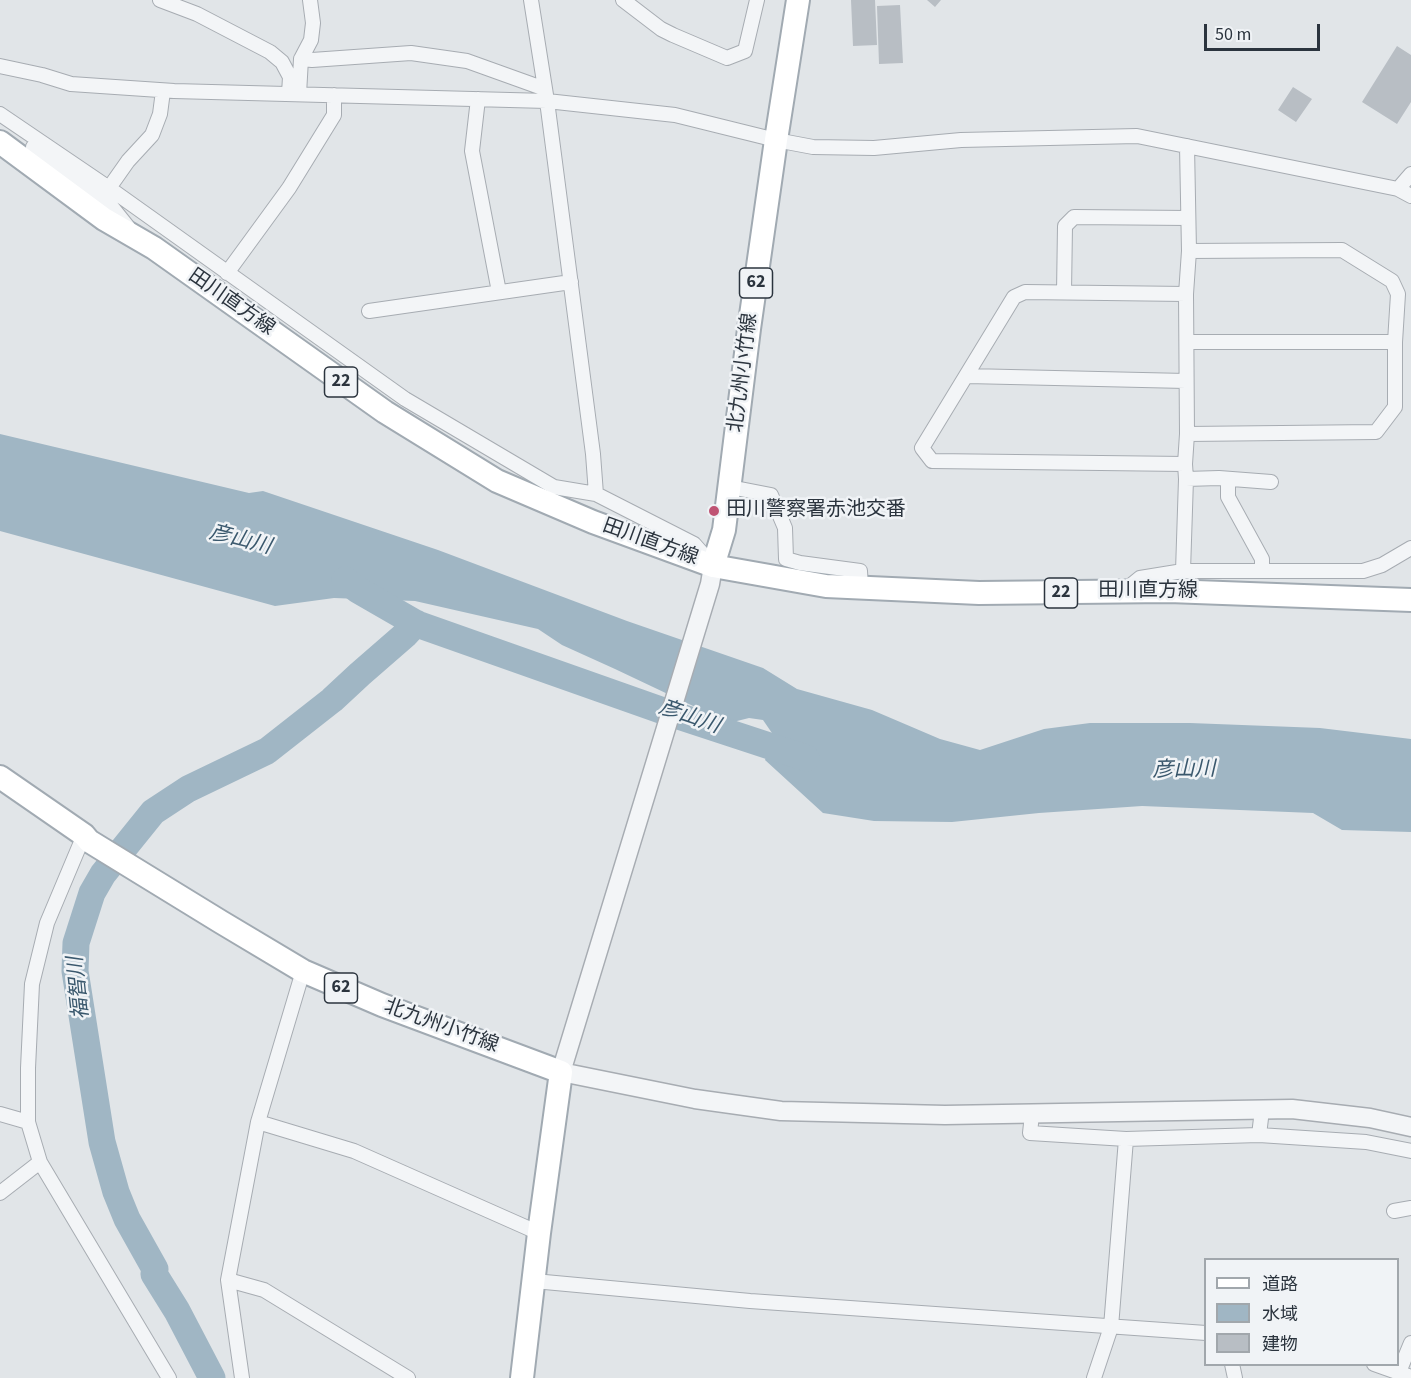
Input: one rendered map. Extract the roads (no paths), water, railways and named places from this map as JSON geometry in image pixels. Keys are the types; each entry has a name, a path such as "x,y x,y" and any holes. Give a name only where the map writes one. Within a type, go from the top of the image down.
{"main road":[{"name":"北九州小竹線","path":"712,575 724,530 749,329 798,0"},
{"name":"田川直方線","path":"0,142 104,219 154,248 385,412 497,481 712,575 826,586 979,593 1169,591 1411,600"},
{"name":"北九州小竹線","path":"0,777 137,871 303,971 382,1005 564,1062"},
{"path":"522,1378 564,1062"}],"street":[{"path":"160,0 197,14 270,52 282,62 290,77 294,94"},
{"path":"294,94 301,58 311,40 313,23 310,0"},
{"path":"531,0 571,282 596,494"},
{"path":"623,0 661,29 727,57 745,51 757,0"},
{"path":"301,58 312,60 411,52 467,61 546,95"},
{"path":"0,66 71,84 163,91 478,99 546,95 675,115 813,147 874,148 961,140 1137,136 1398,189 1411,196"},
{"path":"109,188 128,161 152,135 160,114 163,91"},
{"path":"227,273 289,188 334,115 334,95"},
{"path":"478,99 472,151 499,292"},
{"path":"0,114 109,188 405,399 554,487 596,494 694,544 712,575 564,1062 695,1099 781,1111 945,1115 1304,1111 1370,1119 1411,1127"},
{"path":"0,123 112,207 139,239"},
{"path":"1183,571 1187,434 1186,294 1189,251 1187,146"},
{"path":"1398,189 1411,174"},
{"path":"1064,292 1065,226 1074,217 1188,218"},
{"path":"1187,434 1376,432 1395,407 1398,294 1392,281 1342,250 1189,251"},
{"path":"369,311 571,282"},
{"path":"1185,464 932,461 922,448 1014,297 1025,292 1186,294"},
{"path":"1187,342 1395,342"},
{"path":"967,376 1186,381"},
{"path":"1186,479 1271,482"},
{"path":"1228,479 1228,497 1262,559 1262,571"},
{"path":"730,487 771,495 785,528 786,559 860,571 861,587"},
{"path":"1122,592 1140,578 1183,571 1363,571 1382,566 1411,548"},
{"path":"86,838 47,923 32,984 28,1122 40,1162 169,1378"},
{"path":"242,1378 228,1280 258,1122 303,971"},
{"path":"1259,1135 1262,1110"},
{"path":"0,1114 28,1122"},
{"path":"1032,1114 1030,1133 1126,1139 1259,1135 1366,1142 1411,1151"},
{"path":"258,1122 354,1151 540,1233"},
{"path":"1094,1378 1111,1327 1126,1139"},
{"path":"0,1193 40,1162"},
{"path":"1394,1211 1411,1208"},
{"path":"228,1280 264,1290 408,1378"},
{"path":"534,1281 750,1301 1204,1333"},
{"path":"1377,1366 1405,1374 1411,1343"}],"water":[{"path":"0,434 249,493 263,491 438,550 627,621 763,668 797,689 872,710 940,739 980,750 1044,729 1090,723 1190,723 1320,728 1411,739 1411,832 1342,830 1313,813 1142,806 952,822 874,821 823,813 765,760 774,736 763,720 749,718 729,723 562,645 538,629 415,601 334,598 275,606 0,531"}],"waterway":[{"name":"彦山川","path":"345,580 417,624 669,713 806,758"},
{"name":"福智川","path":"212,1378 177,1311 154,1274 155,1269 127,1219 116,1192 102,1142 75,971 76,943 92,893 103,874 153,812 188,789 267,751 332,700 416,623"}],"place":[{"name":"田川警察署赤池交番","path":"714,511"}]}
